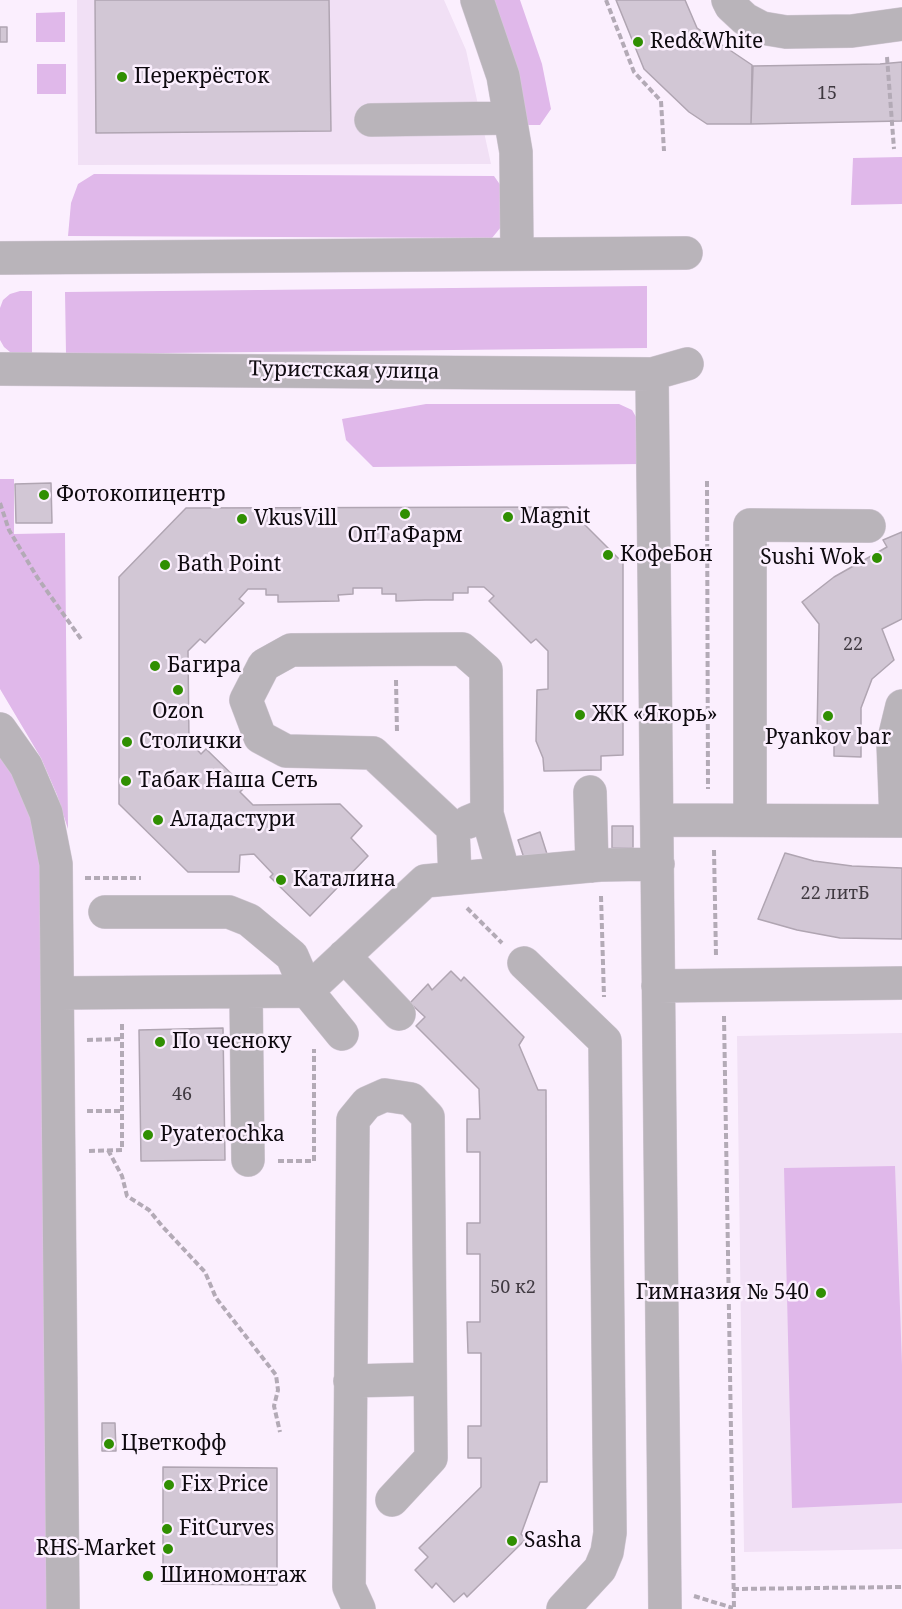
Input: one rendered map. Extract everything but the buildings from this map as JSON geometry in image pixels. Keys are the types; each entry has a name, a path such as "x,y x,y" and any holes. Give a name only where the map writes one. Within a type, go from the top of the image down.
{"street":[{"path":"477,0 503,76 516,152 517,254"},
{"path":"728,0 730,6 745,19 762,28 811,32 852,31 893,26"},
{"path":"371,120 510,118"},
{"path":"0,258 686,253"},
{"name":"Туристская улица","path":"0,369 652,374 687,364"},
{"path":"652,374 665,1598"},
{"path":"750,820 750,525 869,526"},
{"path":"455,878 453,828 373,753 286,751 260,737 246,700 264,665 291,650 462,649 486,670 487,814 504,874"},
{"path":"657,820 899,821 893,743 902,706"},
{"path":"0,729 26,766 46,813 56,864 63,1609"},
{"path":"590,792 596,866"},
{"path":"453,828 487,814"},
{"path":"58,993 307,991 425,881 596,866 658,864"},
{"path":"105,912 229,912 249,920 292,956 328,1040"},
{"path":"344,956 399,1014"},
{"path":"524,963 605,1041 609,1533 607,1552 600,1569 563,1609"},
{"path":"658,987 902,983"},
{"path":"246,992 248,1160"},
{"path":"359,1609 350,1587 353,1120 367,1103 385,1095 411,1099 428,1118 431,1458 392,1500"},
{"path":"350,1381 430,1379"}],"path":[{"path":"606,0 634,72 661,101 664,151"},
{"path":"893,26 894,149"},
{"path":"665,1598 734,1609 724,986 716,971 714,838 708,806 707,481"},
{"path":"0,503 9,530 37,577 81,639"},
{"path":"396,649 397,776"},
{"path":"596,866 605,1041"},
{"path":"472,913 524,963"},
{"path":"88,1151 122,1150 122,1020"},
{"path":"87,1040 122,1039"},
{"path":"248,1160 314,1161 328,1040"},
{"path":"87,1111 122,1111"},
{"path":"108,1150 122,1176 127,1196 149,1210 206,1272 216,1298 276,1375 278,1389 274,1406 280,1432"},
{"path":"734,1589 902,1587"}],"shaded area":[{"path":"77,0 444,0 466,50 491,164 78,165"},
{"path":"482,0 520,0 542,64 551,109 540,125 520,125"},
{"path":"65,12 65,42 36,42 36,13"},
{"path":"37,64 66,64 66,94 37,94"},
{"path":"902,157 902,204 851,205 853,158"},
{"path":"94,174 494,176 501,186 501,227 492,238 68,236 71,203 78,184"},
{"path":"647,286 647,348 66,354 65,292"},
{"path":"32,291 32,355 17,355 10,352 0,340 0,308 3,300 10,294"},
{"path":"426,404 619,404 632,410 639,422 642,464 373,467 346,440 342,419"},
{"path":"0,479 14,479 14,534 65,533 68,829 57,795 41,758 0,689"},
{"path":"0,755 16,779 31,818 42,870 48,1609 0,1609"},
{"name":"Гимназия № 540","path":"902,1033 902,1549 744,1552 737,1036"},
{"path":"895,1166 902,1365 902,1503 792,1508 784,1168"}],"place":[{"name":"Red&White","path":"638,42"},
{"name":"Перекрёсток","path":"122,77"},
{"name":"Фотокопицентр","path":"44,495"},
{"name":"ОпТаФарм","path":"405,514"},
{"name":"Magnit","path":"508,517"},
{"name":"VkusVill","path":"242,519"},
{"name":"КофеБон","path":"608,555"},
{"name":"Sushi Wok","path":"877,558"},
{"name":"Bath Point","path":"165,565"},
{"name":"Багира","path":"155,666"},
{"name":"Ozon","path":"178,690"},
{"name":"ЖК «Якорь»","path":"580,715"},
{"name":"Pyankov bar","path":"828,716"},
{"name":"Столички","path":"127,742"},
{"name":"Табак Наша Сеть","path":"126,781"},
{"name":"Аладастури","path":"158,820"},
{"name":"Каталина","path":"281,880"},
{"name":"По чесноку","path":"160,1042"},
{"name":"Pyaterochka","path":"148,1135"},
{"name":"Гимназия № 540","path":"821,1293"},
{"name":"Цветкофф","path":"109,1444"},
{"name":"Fix Price","path":"169,1485"},
{"name":"FitCurves","path":"167,1529"},
{"name":"Sasha","path":"512,1541"},
{"name":"RHS-Market","path":"168,1549"},
{"name":"Шиномонтаж","path":"148,1576"}]}
